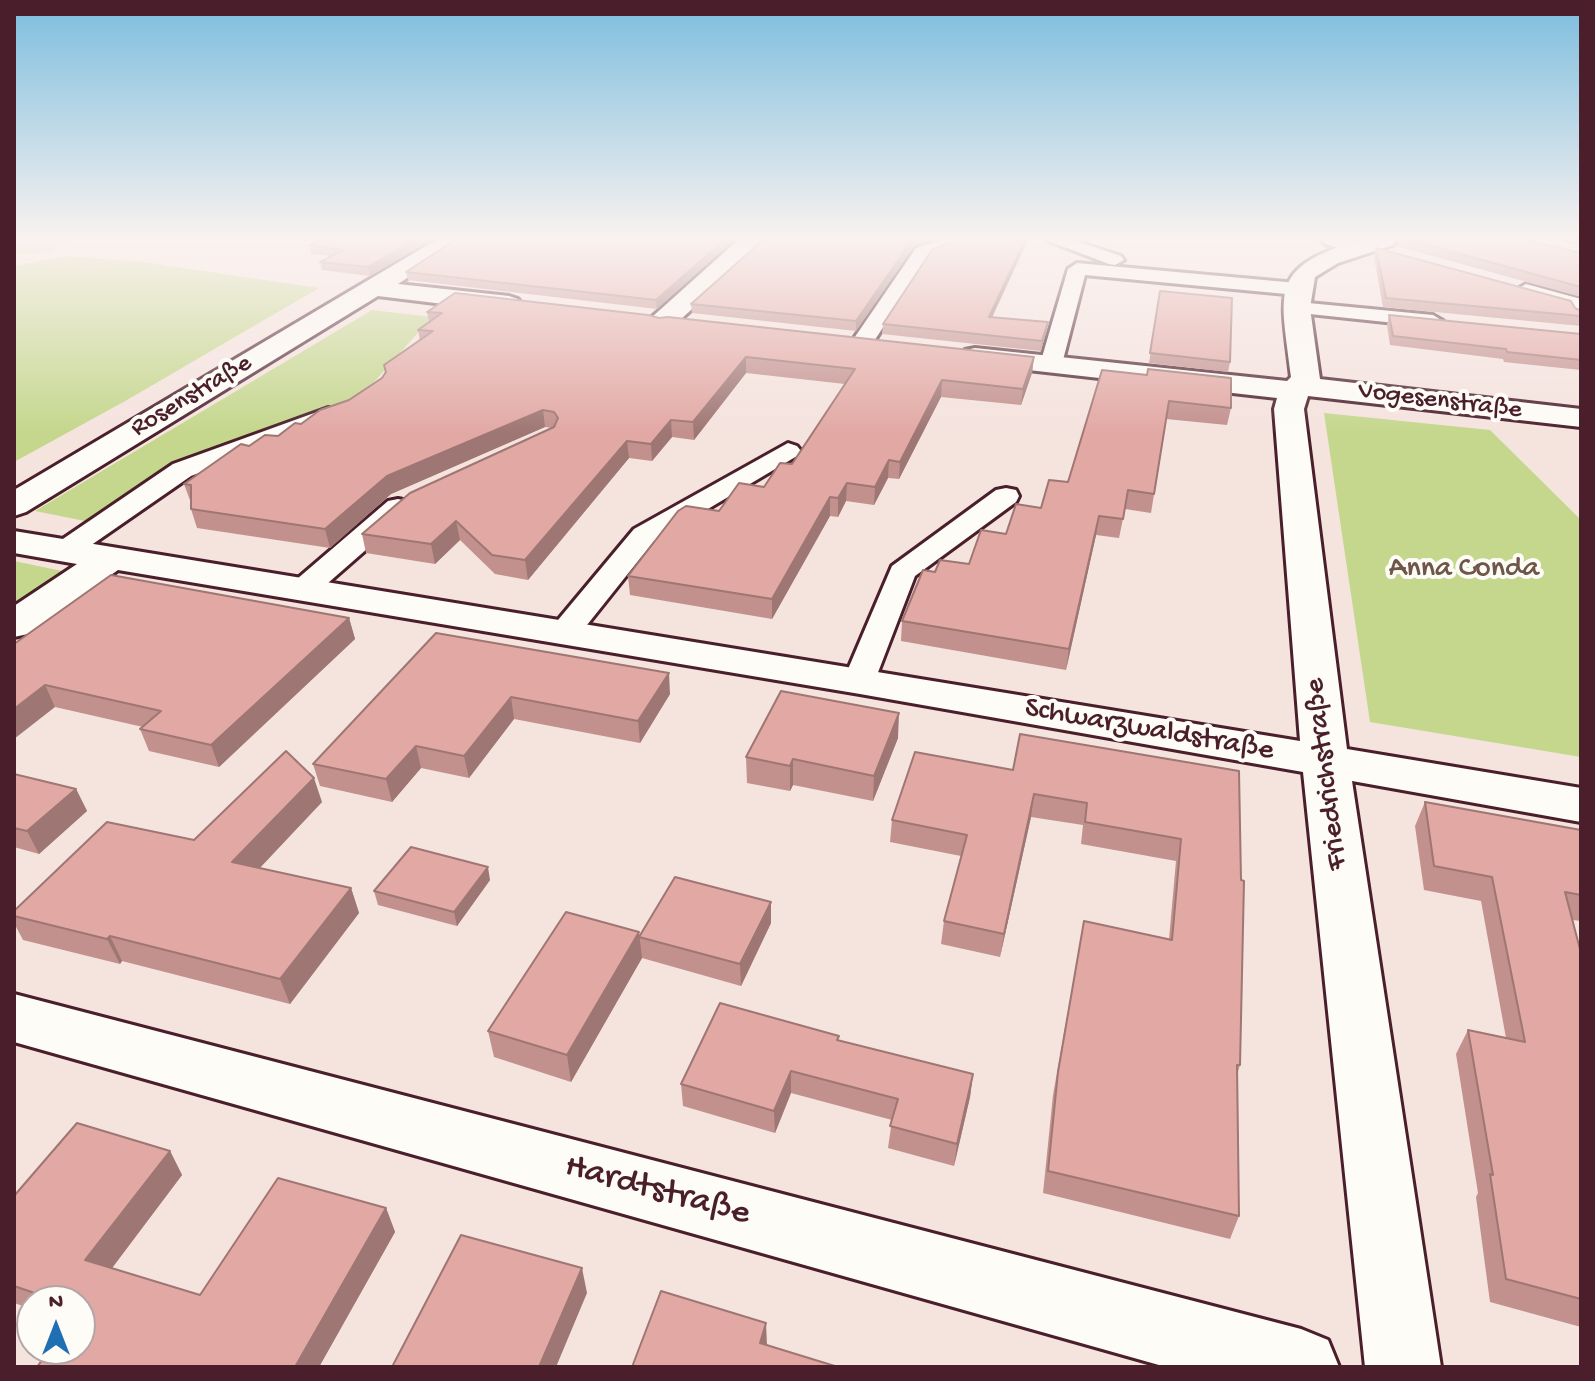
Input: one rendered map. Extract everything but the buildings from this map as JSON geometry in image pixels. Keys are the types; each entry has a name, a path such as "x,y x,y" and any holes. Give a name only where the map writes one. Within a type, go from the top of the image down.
{"street":[{"name":"Rosenstraße","path":"14,505 345,304"},
{"path":"510,304 540,308"},
{"path":"661,323 681,304"},
{"name":"Friedrichstraße","path":"1298,304 1306,378 1296,388 1289,409 1325,761 1403,1367"},
{"path":"631,319 692,326"},
{"path":"830,340 893,347"},
{"name":"Vogesenstraße","path":"956,354 1581,418"},
{"name":"Schwarzwaldstraße","path":"14,542 860,681 1581,805"},
{"path":"14,625 109,559"},
{"name":"Hardtstraße","path":"14,1018 1301,1367"}],"lane":[{"path":"861,344 887,304"},
{"path":"1051,364 1067,304"},
{"path":"1333,304 1455,323"},
{"path":"64,551 182,470 343,409 354,402"},
{"path":"564,633 644,535 788,451"},
{"path":"301,591 402,503 417,496"},
{"path":"860,681 902,572 1006,496"}],"green space":[{"path":"14,304 291,304 127,400 14,462"},
{"path":"372,310 432,317 375,381 350,401 177,466 100,524 35,511"},
{"name":"Anna Conda","path":"1324,413 1490,430 1581,520 1581,757 1370,722"},
{"path":"14,561 67,572 14,609"}]}
